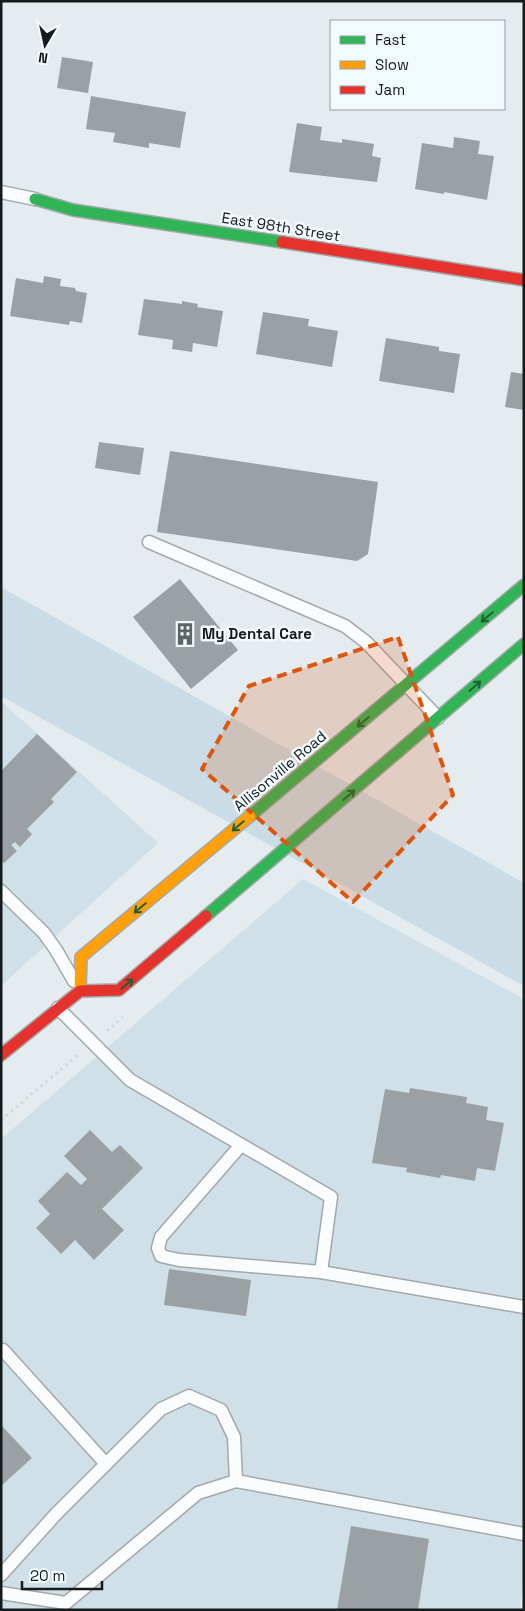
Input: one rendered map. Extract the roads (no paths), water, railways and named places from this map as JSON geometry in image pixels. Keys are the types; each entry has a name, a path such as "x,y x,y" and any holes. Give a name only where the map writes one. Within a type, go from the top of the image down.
{"main road":[{"name":"East 98th Street","path":"35,198 73,210 524,280"},
{"name":"Allisonville Road","path":"80,991 81,957 524,585"},
{"path":"1,1055 80,991 119,990 524,644"}],"lane":[{"path":"1,192 35,198"},
{"path":"149,542 345,626 366,642 438,718"},
{"path":"1,891 44,933 80,991"},
{"path":"58,1008 130,1080 331,1197 321,1272"},
{"path":"241,1144 161,1237 158,1248 161,1256 179,1260 321,1272 524,1307"},
{"path":"3,1350 106,1464"},
{"path":"1,1575 56,1514 161,1409 189,1396 221,1410 234,1437 236,1481"},
{"path":"1,1592 66,1603 198,1492 236,1481 524,1534"}],"place":[{"name":"My Dental Care","path":"185,634"}]}
